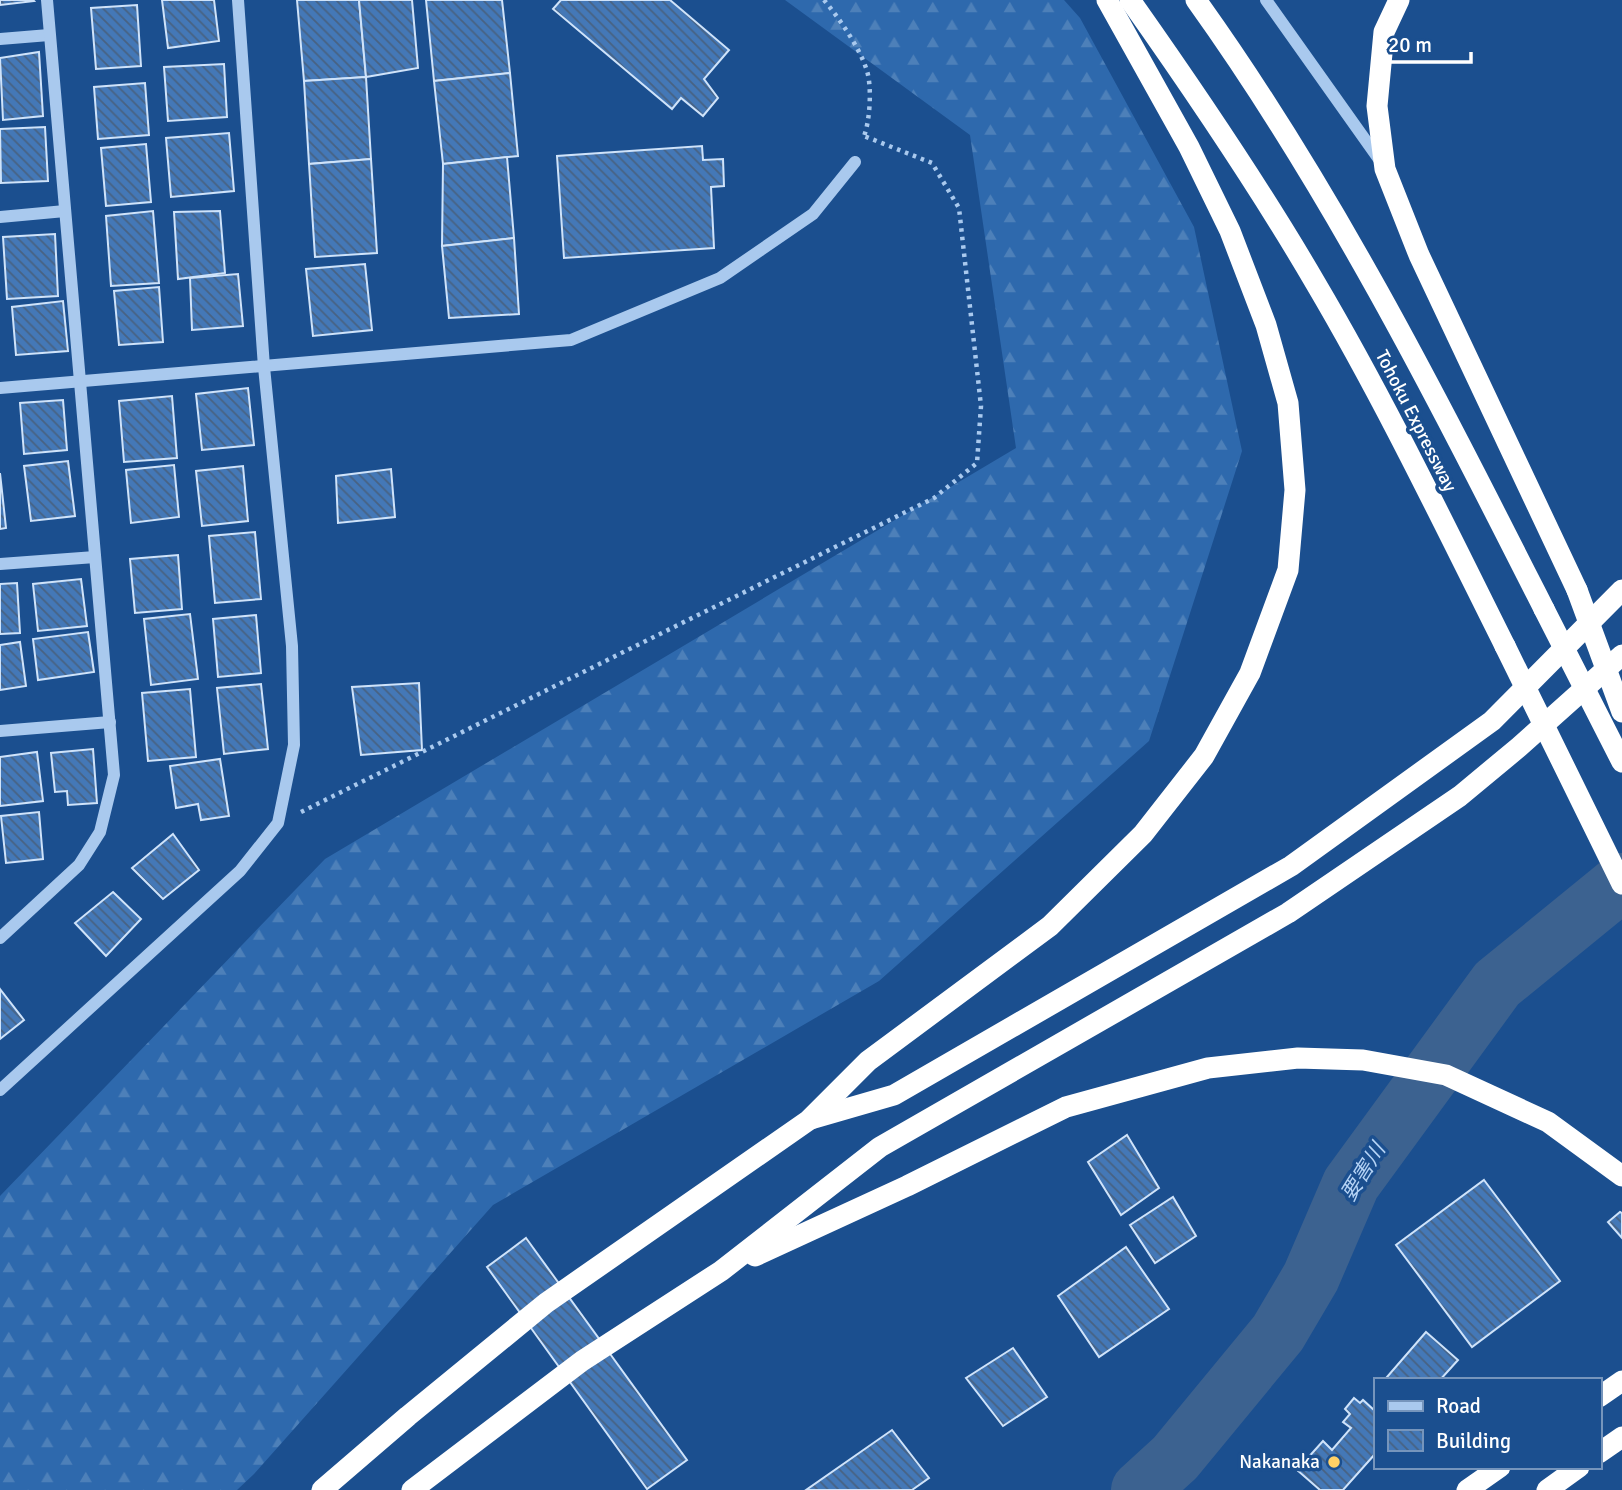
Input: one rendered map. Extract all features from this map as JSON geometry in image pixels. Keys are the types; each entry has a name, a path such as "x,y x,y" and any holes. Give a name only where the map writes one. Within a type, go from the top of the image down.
{"highway":[{"path":"322,1490 546,1303 809,1120 868,1061 1050,926 1143,834 1204,756 1244,685 1288,570 1296,490 1288,403 1266,325 1230,231 1189,147 1107,0"},
{"name":"Tohoku Expressway","path":"1130,0 1168,53 1316,283 1383,403 1622,884"},
{"name":"Tohoku Expressway","path":"1196,0 1284,130 1359,255 1428,380 1622,762"},
{"path":"1399,0 1384,32 1377,106 1385,169 1419,255 1577,590 1622,712"},
{"path":"809,1120 894,1095 1291,866 1492,721 1622,590"},
{"path":"412,1490 582,1361 721,1272 880,1147 1288,914 1460,796 1622,655"},
{"path":"721,1272 906,1186 1066,1107 1208,1068 1298,1058 1363,1060 1446,1076 1548,1122 1622,1176"},
{"path":"1601,1396 1622,1381"},
{"path":"1601,1452 1622,1437"},
{"path":"1467,1490 1497,1469"},
{"path":"1547,1490 1576,1469"}],"street":[{"path":"0,938 79,866 100,832 114,775 47,0"},
{"path":"0,1090 240,871 278,823 294,745 292,646 264,367 238,0"},
{"path":"1266,0 1385,169"},
{"path":"0,39 49,35"},
{"path":"0,388 570,340 720,278 813,214 855,162"},
{"path":"0,217 65,211"},
{"path":"0,564 95,556"},
{"path":"0,731 110,722"}],"path":[{"path":"824,0 841,19 867,72 869,123 855,162"},
{"path":"278,823 934,498 977,463 981,407 958,208 932,163 864,136"}],"green space":[{"path":"785,0 1064,0 1080,18 1194,227 1242,451 1149,741 879,981 493,1205 237,1490 0,1490 0,1196 325,859 1016,448 970,135"}],"building":[{"path":"0,0 33,0 34,1 0,5"},
{"path":"162,0 214,0 219,41 168,48"},
{"path":"297,0 359,0 366,77 304,81"},
{"path":"359,0 412,0 418,68 366,77"},
{"path":"426,0 502,0 510,73 434,81"},
{"path":"561,0 670,0 729,50 704,79 718,98 703,116 681,98 672,109 553,9"},
{"path":"137,5 141,66 96,69 91,8"},
{"path":"39,52 43,116 3,120 0,58"},
{"path":"224,64 227,117 168,121 164,67"},
{"path":"510,73 518,156 443,164 434,81"},
{"path":"366,77 371,159 309,164 304,81"},
{"path":"145,83 149,135 98,139 94,87"},
{"path":"45,127 48,181 1,183 0,129"},
{"path":"229,133 234,191 171,197 166,138"},
{"path":"146,144 151,202 106,206 101,148"},
{"path":"702,146 703,160 723,159 724,186 711,187 714,248 564,258 557,156"},
{"path":"507,157 514,238 442,246 443,164"},
{"path":"371,159 377,253 315,257 309,164"},
{"path":"153,211 159,283 111,286 106,216"},
{"path":"220,211 225,273 178,279 174,212"},
{"path":"55,234 58,296 7,299 3,237"},
{"path":"514,238 519,314 449,318 442,246"},
{"path":"365,264 372,330 313,336 306,269"},
{"path":"238,274 243,326 192,330 190,278"},
{"path":"159,287 163,342 119,345 114,291"},
{"path":"63,301 68,351 16,355 12,307"},
{"path":"248,388 254,445 202,450 196,394"},
{"path":"172,396 177,458 124,462 119,401"},
{"path":"63,400 67,450 24,454 20,403"},
{"path":"68,461 75,516 31,521 24,466"},
{"path":"174,465 179,517 131,523 126,470"},
{"path":"243,466 248,521 202,526 196,471"},
{"path":"391,469 395,517 338,523 336,476"},
{"path":"0,473 6,528 0,529"},
{"path":"255,532 261,599 215,603 209,536"},
{"path":"178,555 182,609 135,613 130,559"},
{"path":"81,579 87,626 38,631 33,584"},
{"path":"17,583 20,633 0,634 0,584"},
{"path":"190,614 198,679 151,685 144,619"},
{"path":"256,615 261,673 218,677 213,619"},
{"path":"88,632 94,672 38,680 33,639"},
{"path":"20,642 26,686 0,690 0,645"},
{"path":"419,683 422,750 361,755 352,687"},
{"path":"261,684 268,749 224,754 217,688"},
{"path":"190,689 196,757 148,761 142,693"},
{"path":"93,749 97,803 68,805 67,791 55,792 51,753"},
{"path":"37,752 43,801 0,806 0,757"},
{"path":"220,759 229,816 201,820 198,804 176,808 170,766"},
{"path":"39,812 43,859 6,863 1,816"},
{"path":"173,834 199,870 163,899 132,868"},
{"path":"113,892 141,919 106,956 75,923"},
{"path":"0,989 24,1020 0,1039"},
{"path":"1127,1135 1159,1188 1121,1215 1088,1162"},
{"path":"1484,1180 1560,1281 1472,1347 1396,1245"},
{"path":"1173,1197 1196,1236 1155,1263 1130,1225"},
{"path":"1622,1213 1622,1238 1608,1222"},
{"path":"526,1238 687,1460 647,1489 487,1267"},
{"path":"1126,1247 1169,1309 1099,1357 1058,1296"},
{"path":"1426,1332 1458,1360 1442,1378 1387,1377"},
{"path":"1013,1348 1047,1397 1003,1426 966,1378"},
{"path":"1354,1398 1360,1403 1363,1400 1374,1410 1374,1455 1343,1490 1320,1490 1297,1470 1323,1441 1332,1450 1351,1428 1343,1422 1350,1414 1345,1409"},
{"path":"892,1430 929,1478 912,1490 806,1490"}],"waterway":[{"name":"要害川","path":"1140,1490 1175,1458 1278,1333 1311,1277 1351,1184 1497,984 1622,882"}],"place":[{"name":"Nakanaka","path":"1334,1462"}]}
